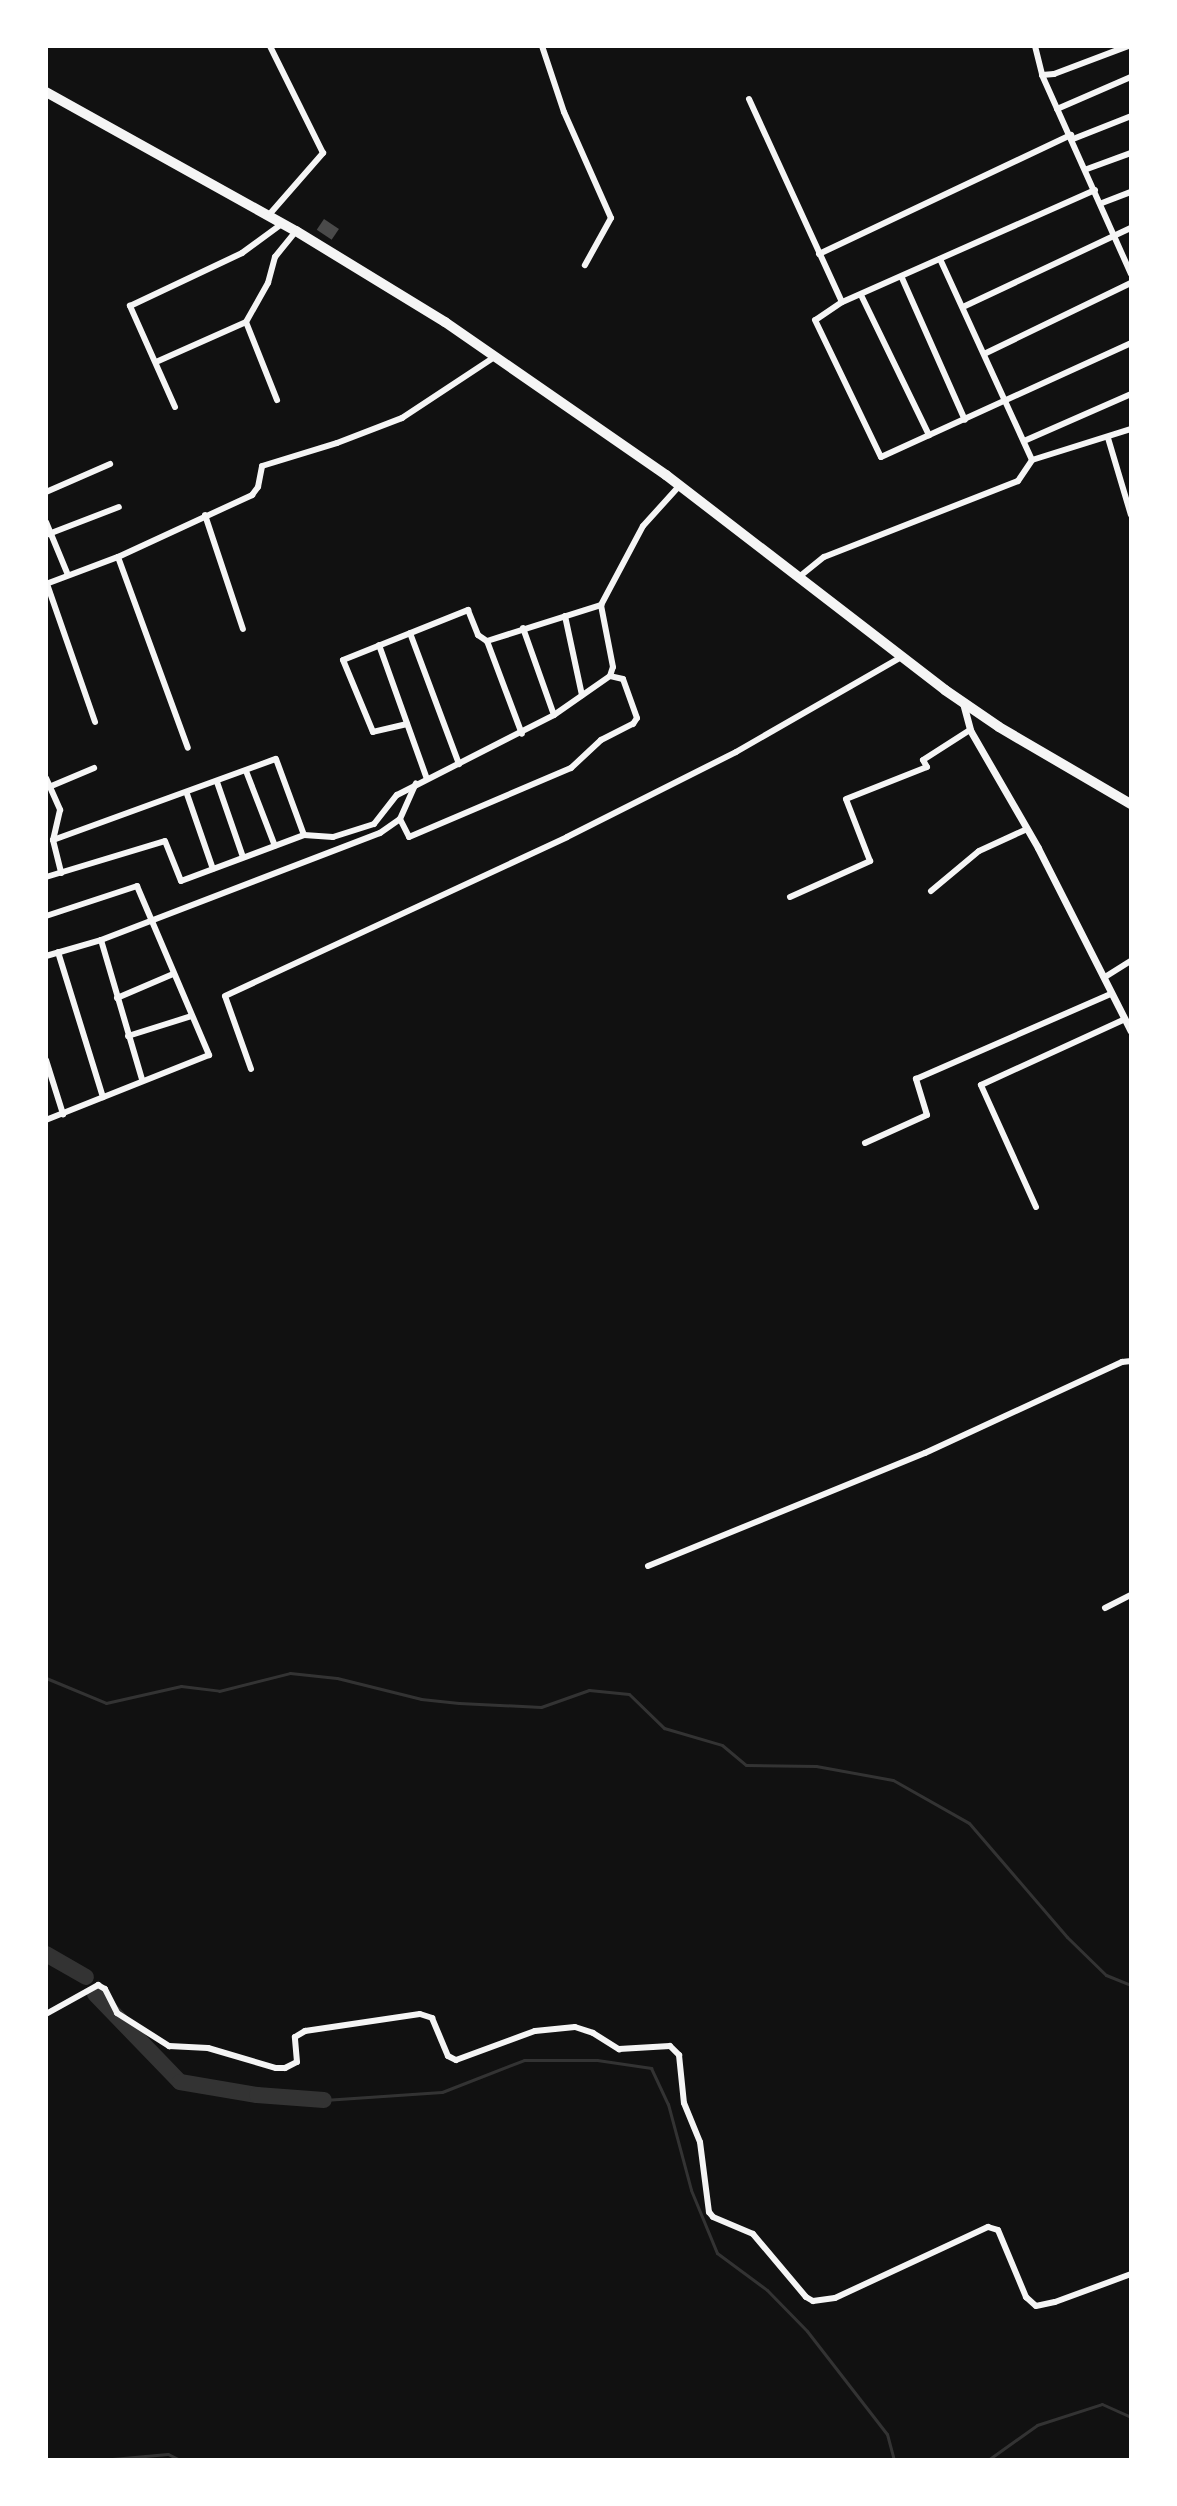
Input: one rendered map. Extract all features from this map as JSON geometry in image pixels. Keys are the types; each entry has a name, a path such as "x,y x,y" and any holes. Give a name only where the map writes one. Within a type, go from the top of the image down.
{"highway":[{"path":"49,97 283,223 496,356 680,485 963,703 1131,804"}],"street":[{"path":"268,216 323,153 270,46"},
{"path":"542,46 564,112 611,218 585,265"},
{"path":"1035,46 1042,75 1087,169 1131,273"},
{"path":"1042,75 1054,74 1128,46"},
{"path":"1057,109 1131,77"},
{"path":"749,99 842,302"},
{"path":"819,254 1072,137 1131,116"},
{"path":"1087,169 1131,153"},
{"path":"1095,190 842,302 815,320 881,457 1131,343"},
{"path":"1102,203 1131,192"},
{"path":"175,407 130,306 242,253 283,223"},
{"path":"965,306 1131,228"},
{"path":"156,362 246,322 268,283 275,257 296,231"},
{"path":"940,259 965,306 1032,460"},
{"path":"902,278 965,420"},
{"path":"984,354 1131,283"},
{"path":"861,295 929,435"},
{"path":"246,322 277,400"},
{"path":"95,722 46,584 118,557 252,495 258,487 262,466 337,443 402,418 496,356"},
{"path":"1024,441 1131,394"},
{"path":"799,577 824,557 1018,481 1032,460 1131,429"},
{"path":"1108,438 1131,515"},
{"path":"46,492 110,464"},
{"path":"46,877 165,841 181,881 304,835 333,837 374,824 397,795 416,783 522,734 554,715 610,676 613,667 601,605 643,526 680,485"},
{"path":"48,534 119,507"},
{"path":"205,515 243,629"},
{"path":"46,522 48,534 68,575"},
{"path":"118,557 188,748"},
{"path":"487,641 601,605"},
{"path":"407,724 373,732 343,660 468,610 478,635 487,641 522,734"},
{"path":"565,616 582,695"},
{"path":"523,628 554,715"},
{"path":"410,633 459,764"},
{"path":"379,645 427,779"},
{"path":"251,1069 225,996 553,843 722,759 901,657"},
{"path":"400,819 409,837 571,768 601,740 633,724 637,718 623,679 610,676"},
{"path":"963,703 970,730 1027,829 1131,1031"},
{"path":"790,897 870,861 846,799 927,767 923,760 970,730"},
{"path":"53,840 187,794 276,759 304,835"},
{"path":"48,788 94,768"},
{"path":"246,771 275,846"},
{"path":"46,778 60,810 53,840 61,873"},
{"path":"217,782 243,857"},
{"path":"46,956 101,940 380,833 400,819 416,783"},
{"path":"187,794 213,869"},
{"path":"931,891 979,851 1027,829"},
{"path":"46,916 137,886 209,1055 142,1079 46,1120"},
{"path":"101,940 142,1079"},
{"path":"58,952 103,1097"},
{"path":"1105,977 1131,961"},
{"path":"117,998 173,974"},
{"path":"865,1143 927,1115 916,1079 1111,994"},
{"path":"128,1036 192,1016"},
{"path":"1036,1207 981,1085 1125,1019"},
{"path":"46,1060 63,1114"},
{"path":"648,1566 925,1453 1122,1362 1131,1361"},
{"path":"1105,1608 1131,1595"},
{"path":"46,2014 98,1985 105,1989 117,2013 169,2046 208,2048 276,2068 285,2068 297,2062 295,2037 305,2031 420,2014 432,2018 448,2056 456,2060 535,2031 575,2027 593,2033 619,2049 670,2046 679,2055 684,2103 700,2142 709,2212 713,2217 753,2234 813,2301 835,2298 988,2227 998,2230 1026,2297 1036,2306 1131,2274"}],"building":[{"path":"324,219 339,229 332,240 317,230"}],"waterway":[{"path":"46,1678 106,1703 181,1686 219,1691 290,1673 337,1678 421,1699 459,1703 541,1707 589,1690 629,1694 664,1728 722,1745 746,1765 816,1766 893,1780 969,1823 1067,1937 1106,1975 1131,1985"},
{"path":"46,1954 86,1977"},
{"path":"95,1994 180,2082 257,2095 324,2100"},
{"path":"324,2100 442,2092 524,2060 597,2060 651,2068 668,2104 691,2190 717,2253 767,2290 807,2331 887,2434 894,2460"},
{"path":"988,2460 1037,2425 1102,2404 1131,2417"},
{"path":"101,2460 168,2454 180,2460"}]}
